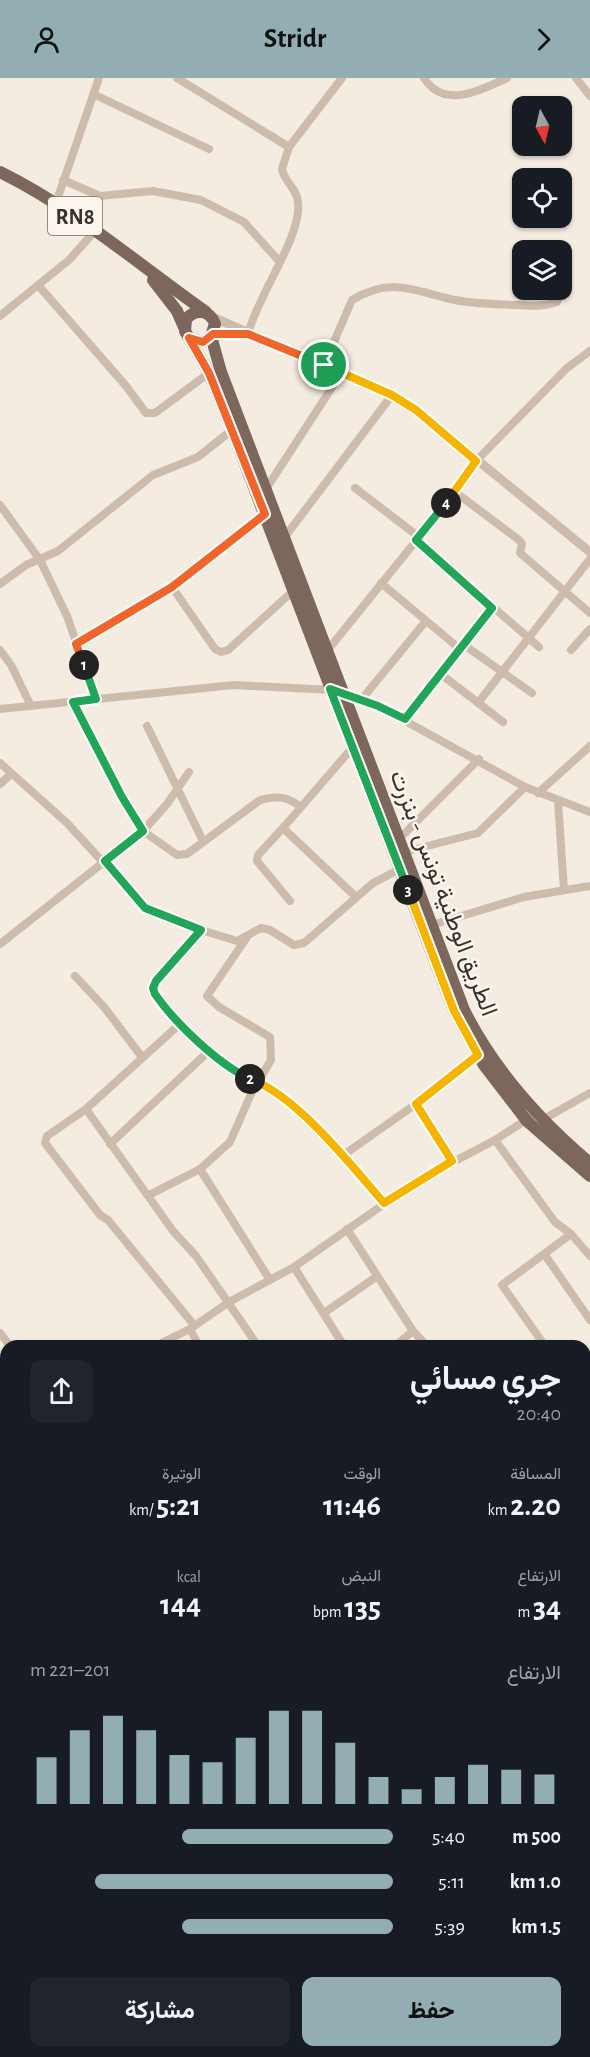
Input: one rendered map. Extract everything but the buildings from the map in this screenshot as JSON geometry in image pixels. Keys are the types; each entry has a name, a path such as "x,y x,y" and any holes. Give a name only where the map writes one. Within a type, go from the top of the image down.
{"main road":[{"name":"الطريق الوطنية تونس - بنزرت","path":"0,172 56,203 96,230 209,315"},
{"name":"الطريق الوطنية تونس - بنزرت","path":"145,269 177,311 186,333 209,373 454,1011 478,1055 590,1176"},
{"path":"209,315 193,312 186,319 186,333 198,342 212,335"},
{"name":"RN8","path":"209,315 214,324 212,335"},
{"name":"الطريق الوطنية تونس - بنزرت","path":"212,335 221,372 432,925 477,1035 536,1118 590,1163"}],"street":[{"path":"177,78 289,147"},
{"path":"248,334 252,316 294,233 298,216 295,190 282,169 289,147 342,78"},
{"path":"424,78 433,89 448,95 476,92 507,78"},
{"path":"576,78 590,96"},
{"path":"56,203 97,79"},
{"path":"93,94 209,149"},
{"path":"63,180 100,196 153,190 201,200 244,222 279,261"},
{"path":"0,316 74,254 96,230"},
{"path":"38,285 126,386 146,413 155,413 209,373"},
{"path":"324,365 352,300 376,289 393,286 410,287 463,302 531,306 557,302 558,300"},
{"path":"209,315 392,395 416,410 590,552"},
{"path":"212,335 248,334"},
{"path":"327,651 455,492 476,461 587,356"},
{"path":"266,489 342,372"},
{"path":"284,538 392,395"},
{"path":"0,584 26,565 58,551 153,475 198,457 232,430"},
{"path":"355,488 417,538 492,608 539,647"},
{"path":"455,492 519,540 522,544 520,553 590,613"},
{"path":"0,505 40,560 67,616 96,699"},
{"path":"76,644 172,587 265,514"},
{"path":"478,703 590,559"},
{"path":"381,583 425,622 532,693"},
{"path":"172,587 215,649 221,652 228,650 293,591"},
{"path":"405,719 442,675 492,608"},
{"path":"362,700 425,622"},
{"path":"571,650 590,629"},
{"path":"0,650 11,665 31,706"},
{"path":"442,675 504,722"},
{"path":"0,709 234,685 330,689 405,719 525,787 590,812"},
{"path":"73,702 122,797 143,831 180,855 187,854 260,800 270,797 290,799 301,807"},
{"path":"147,726 203,841"},
{"path":"538,793 590,746"},
{"path":"290,901 256,861 258,855 352,748"},
{"path":"399,838 419,822 479,759"},
{"path":"0,763 105,861 145,908 201,930 237,941 247,938 261,928 270,930 294,945 304,943 373,883 400,868"},
{"path":"0,944 143,831 189,772"},
{"path":"0,784 11,774"},
{"path":"404,852 478,833 525,787"},
{"path":"558,801 559,848 564,890"},
{"path":"283,828 356,897"},
{"path":"432,925 524,897 590,886"},
{"path":"201,930 169,964 153,988 159,1000 236,1072 260,1082 306,1120 384,1203"},
{"path":"148,1195 200,1169 230,1142 251,1094 271,1060 270,1037 219,1007 207,996 247,938"},
{"path":"75,976 104,1007 142,1057"},
{"path":"181,1023 86,1109 47,1136 45,1143 100,1215 108,1220 192,1327 197,1340"},
{"path":"110,1144 210,1050"},
{"path":"342,1156 416,1104 478,1055"},
{"path":"167,1340 192,1327 229,1302 294,1267 384,1203 452,1161 590,1093"},
{"path":"416,1104 452,1161"},
{"path":"86,1109 229,1302 254,1340"},
{"path":"495,1140 555,1222 571,1234 590,1256"},
{"path":"200,1169 270,1280"},
{"path":"347,1229 376,1276 421,1340"},
{"path":"541,1340 502,1285 571,1234"},
{"path":"545,1255 590,1320"},
{"path":"294,1267 340,1340"},
{"path":"324,1313 376,1276"},
{"path":"402,1340 413,1331"}],"route":[{"path":"213,334 248,334 324,365 392,395 416,410 476,461 453,495 416,540 492,608 442,675 405,719 378,706 330,689 454,1011 478,1055 416,1104 452,1161 384,1203 306,1120 269,1087 236,1072 181,1023 155,994 153,988 156,981 201,930 145,908 105,861 143,831 87,733 73,702 96,699 76,644 172,587 265,514 209,373 189,338 203,342 213,334"}]}
